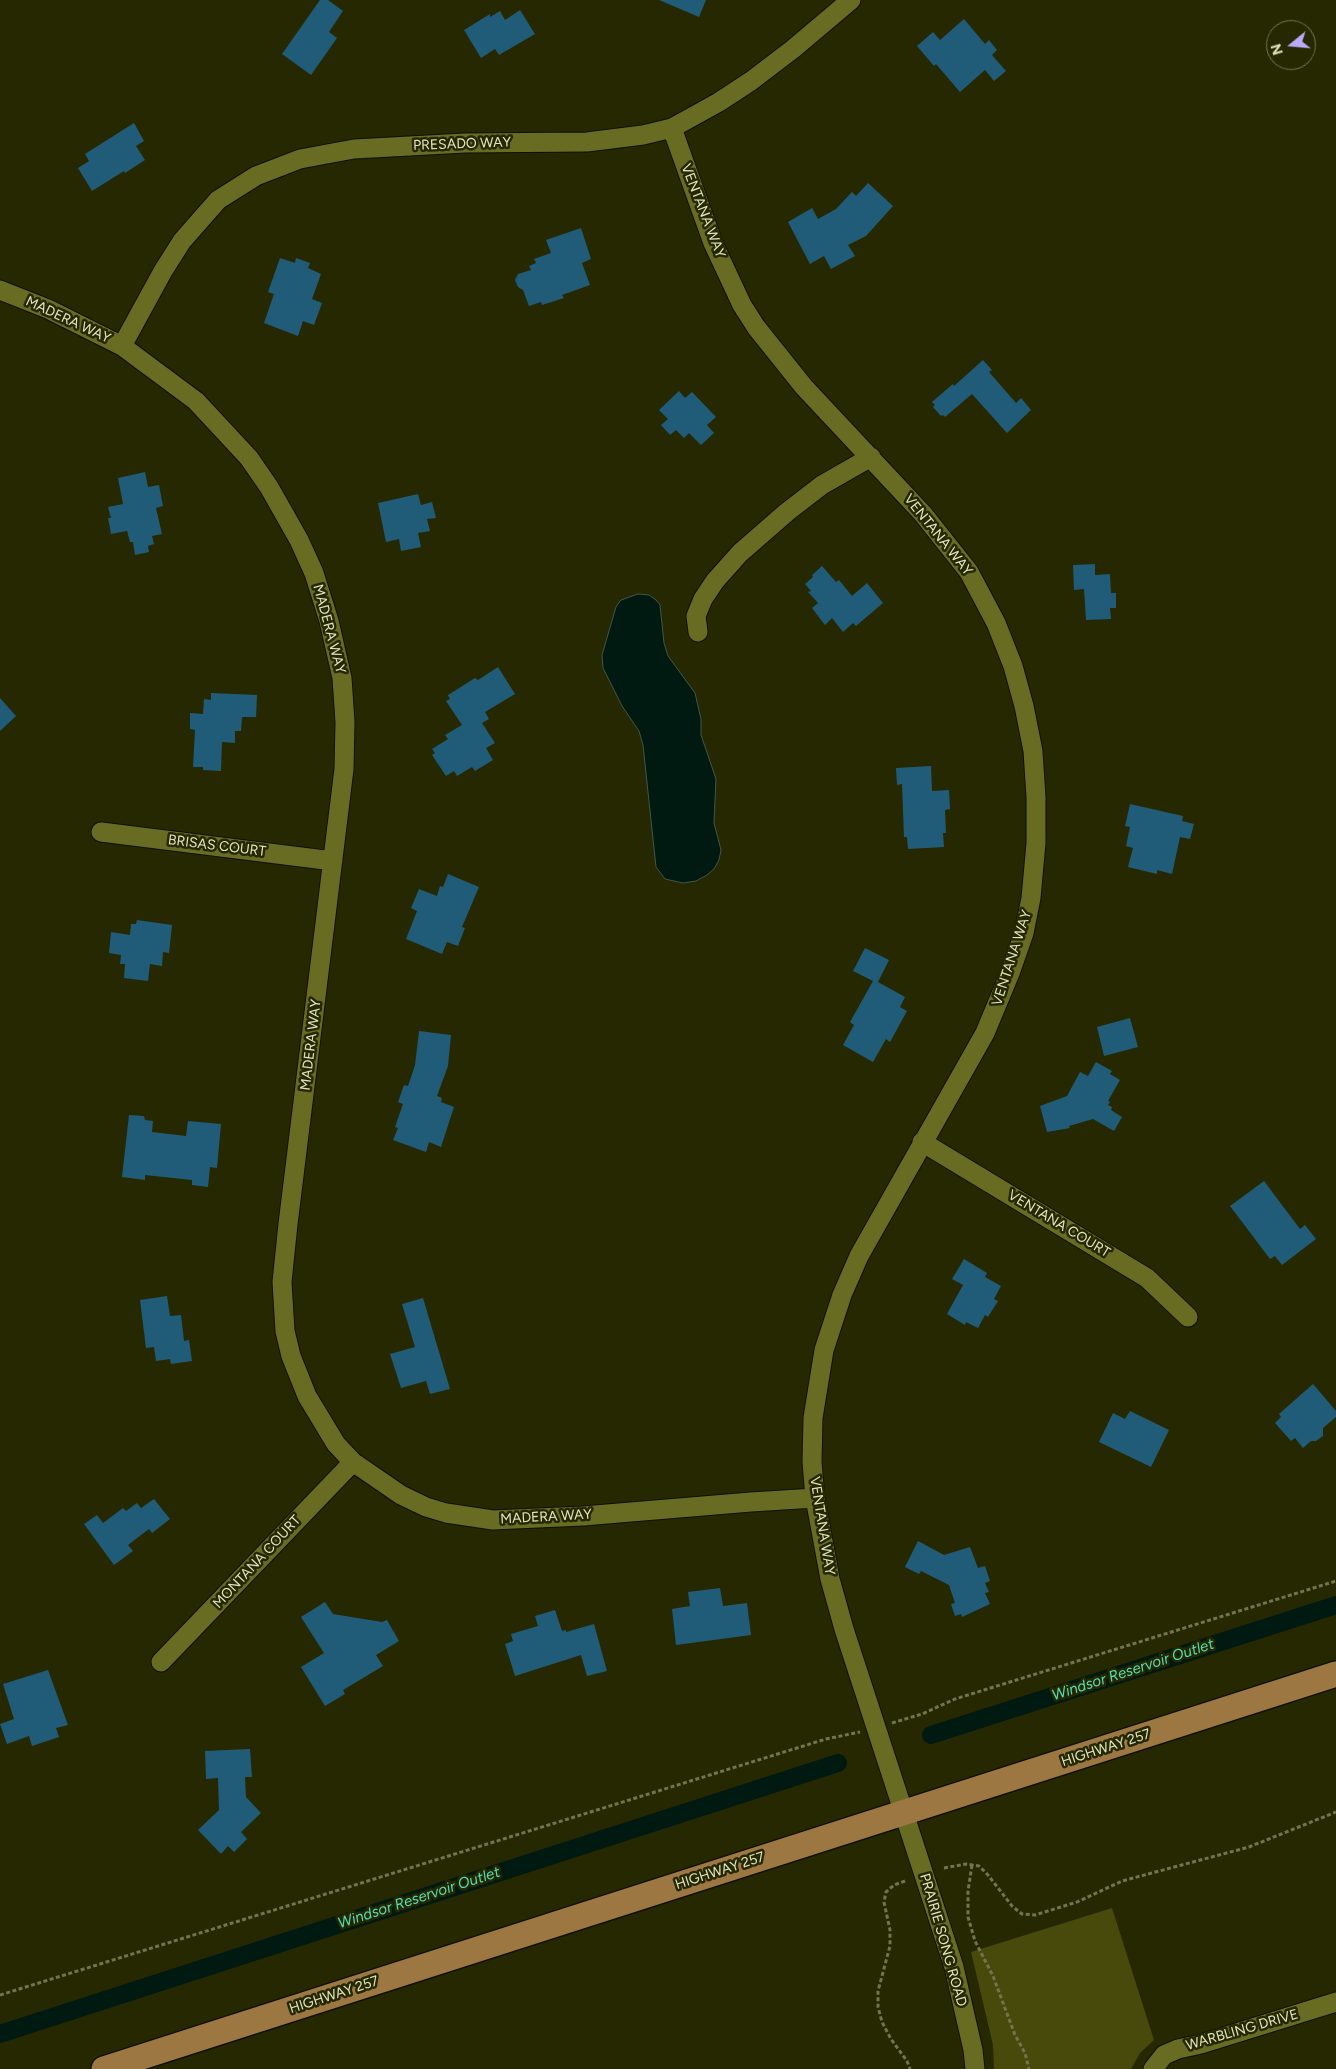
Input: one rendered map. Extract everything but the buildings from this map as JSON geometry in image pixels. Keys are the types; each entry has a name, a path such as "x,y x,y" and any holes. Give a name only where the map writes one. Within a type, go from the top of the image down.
{"main road":[{"name":"HIGHWAY 257","path":"104,2069 1336,1674"}],"street":[{"name":"PRESADO WAY","path":"122,346 163,271 182,241 202,216 231,190 272,168 300,159 354,149 465,143 587,142 643,135 672,128 719,102 751,81 793,49 851,0"},
{"name":"VENTANA WAY","path":"672,128 714,243 742,305 756,327 804,387 942,535 969,572 989,608 1013,666 1033,750 1036,843 1030,906 1024,933 1010,973 984,1033 962,1076 922,1142 858,1256 832,1322 817,1385 812,1462 815,1498 830,1579 903,1813"},
{"name":"MADERA WAY","path":"0,290 48,309 122,346 196,401 250,458 269,488 295,532 314,573 331,628 342,687 345,722 344,769 282,1277 283,1311 291,1356 307,1396 336,1444 353,1462 401,1495 426,1507 446,1513 493,1520 583,1516 815,1498"},
{"path":"698,632 696,616 702,599 740,553 787,512 822,485 871,457"},
{"name":"BRISAS COURT","path":"101,832 333,861"},
{"name":"VENTANA COURT","path":"922,1142 1147,1278 1177,1304 1188,1317"},
{"name":"MONTANA COURT","path":"161,1662 353,1462"},
{"name":"PRAIRIE SONG ROAD","path":"903,1813 954,1967 973,2050 975,2069"},
{"name":"WARBLING DRIVE","path":"1153,2069 1164,2055 1178,2049 1201,2044 1336,2002"}],"path":[{"path":"0,1995 816,1742 876,1728 922,1714 955,1699 1336,1581"},
{"path":"944,1868 966,1864 979,1866 1012,1906 1022,1914 1035,1915 1077,1902 1122,1881 1249,1847 1336,1812"},
{"path":"972,1865 968,1891 968,1917 975,1941 993,1976 1015,2036 1025,2053 1028,2069"},
{"path":"905,1881 894,1885 886,1892 884,1902 890,1930 890,1946 878,1990 878,2007 882,2022 907,2061 910,2069"}],"shaded area":[{"path":"638,594 649,595 660,605 664,643 668,656 695,693 701,719 701,735 716,779 714,823 721,850 719,860 714,869 696,881 683,883 665,879 656,867 643,745 639,731 622,706 603,668 602,655 616,607 621,600"},
{"path":"1112,1908 1154,2040 1140,2053 1131,2069 994,2069 993,2045 971,1952"}],"waterway":[{"name":"Windsor Reservoir Outlet","path":"931,1735 1336,1605"},
{"name":"Windsor Reservoir Outlet","path":"0,2034 838,1763"}]}
